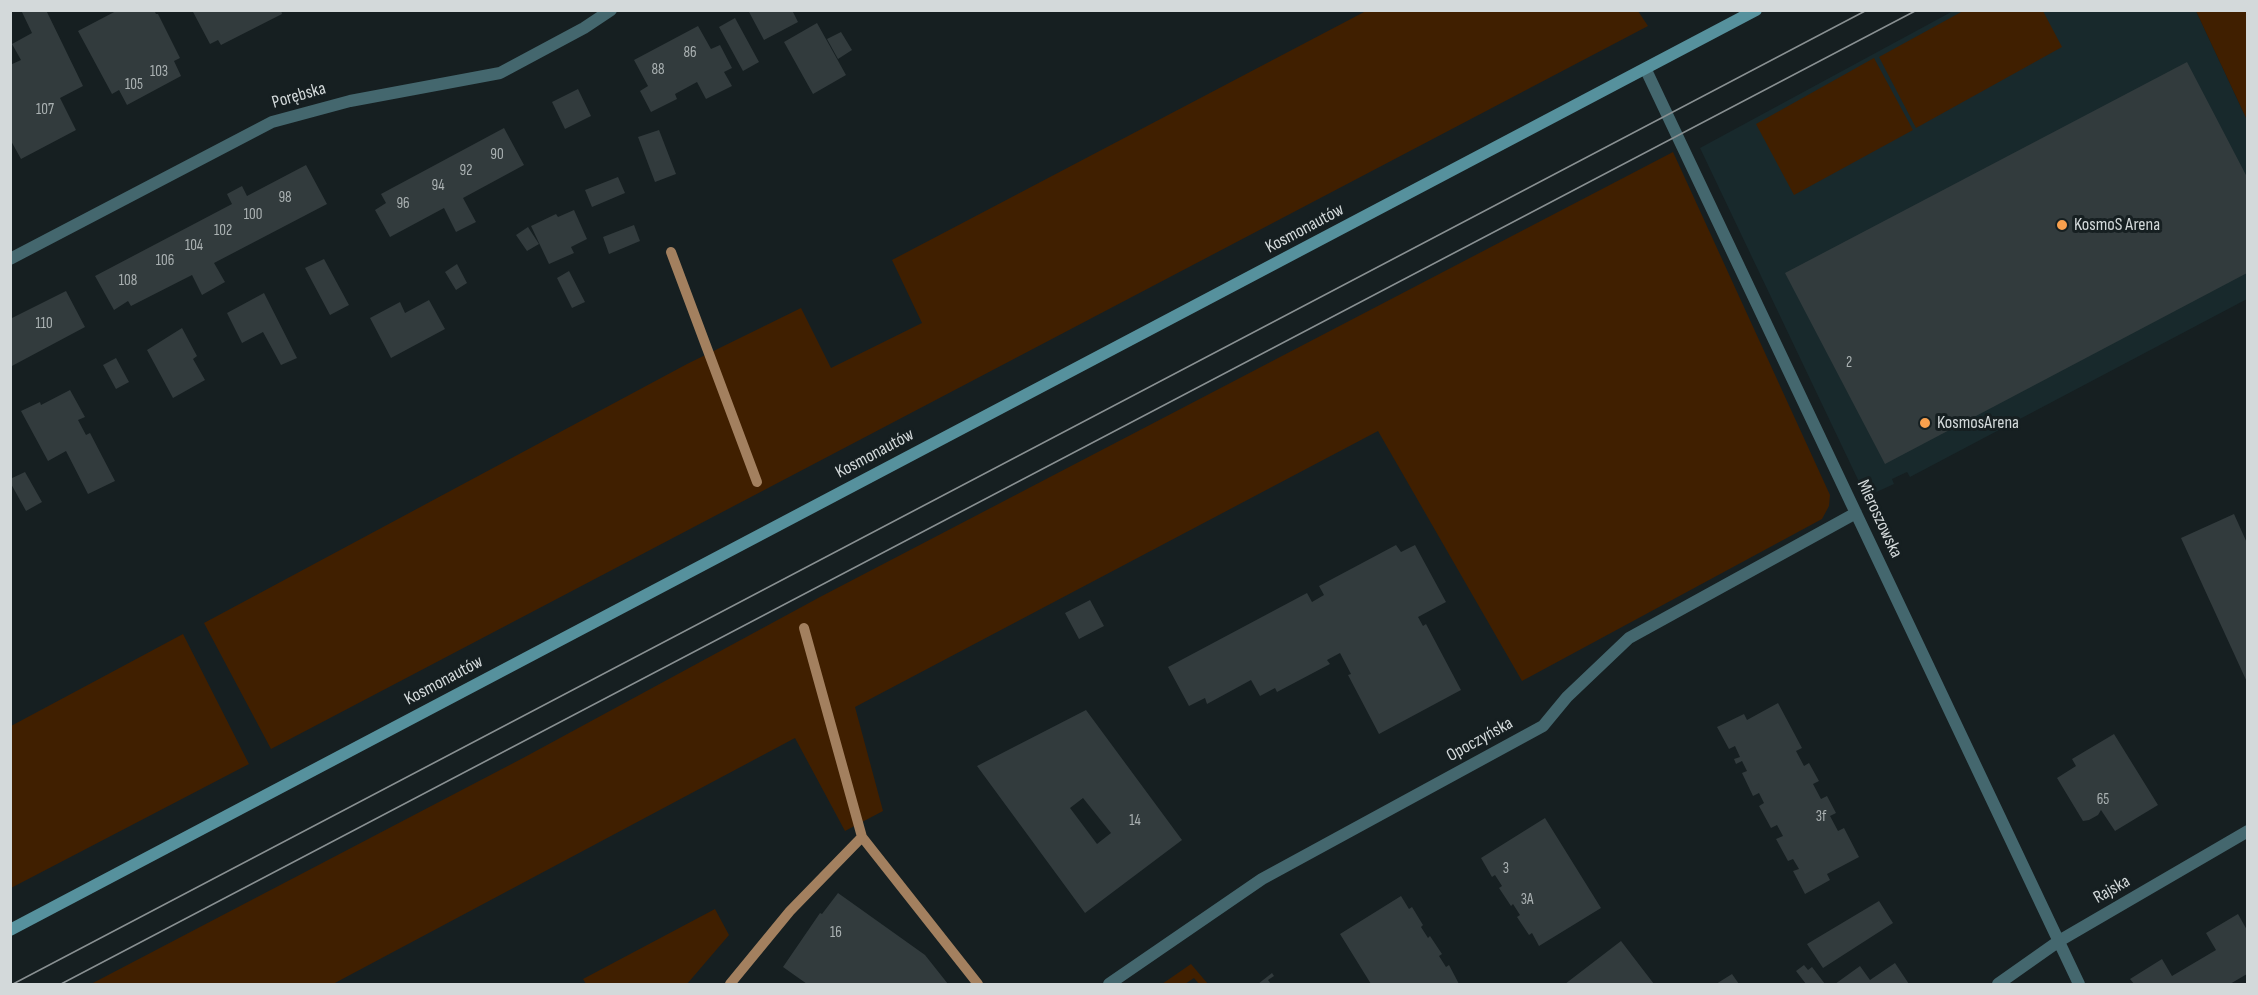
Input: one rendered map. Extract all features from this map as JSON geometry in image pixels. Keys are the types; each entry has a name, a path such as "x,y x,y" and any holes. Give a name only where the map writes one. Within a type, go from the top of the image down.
{"main road":[{"name":"Kosmonautów","path":"10,930 1646,70 1756,10"}],"street":[{"name":"Porębska","path":"10,259 272,122 350,100 500,73 584,28 611,10"},
{"name":"Mieroszowska","path":"1646,70 2079,984"},
{"name":"Opoczyńska","path":"1109,984 1262,879 1543,726 1567,697 1629,638 1856,513"},
{"name":"Rajska","path":"1998,984 2059,941 2247,831"}],"shaded area":[{"path":"1366,11 1638,11 1648,26 271,749 204,623 687,364 801,308 831,368 922,323 892,260"},
{"path":"1953,11 2196,11 2247,120 2247,299 1910,477 1907,472 1892,479 1894,484 1872,494 1861,486 1700,148"},
{"path":"1963,11 2043,11 2062,47 1916,128 1879,57"},
{"path":"2196,11 2247,11 2247,120"},
{"path":"1874,58 1913,130 1794,195 1756,124"},
{"path":"1673,152 1830,495 1829,506 1822,519 1522,681 1378,431 855,707 883,811 845,831 795,738 333,984 91,984 523,758 820,597"},
{"path":"183,634 249,764 11,888 11,726"},
{"path":"715,909 729,935 687,984 586,984 583,979"},
{"path":"1191,964 1208,984 1199,984 1194,978 1185,984 1162,984"}],"building":[{"path":"21,10 46,10 83,86 60,98 76,130 21,159 10,139 10,65 21,60 12,44 32,33"},
{"path":"118,10 154,10 180,58 174,61 181,76 127,105 119,90 112,94 78,31"},
{"path":"192,10 281,10 282,14 221,45 218,40 210,44"},
{"path":"748,10 792,10 798,22 764,40"},
{"path":"735,18 759,62 743,71 719,27"},
{"path":"817,23 846,75 813,94 784,42"},
{"path":"698,26 711,49 720,45 732,68 724,72 732,86 706,99 697,82 675,94 677,99 651,112 640,91 648,86 634,60"},
{"path":"841,32 852,50 838,59 827,39"},
{"name":"KosmoS Arena","path":"2187,62 2247,177 2247,273 1885,464 1785,273"},
{"path":"578,89 591,116 565,129 552,102"},
{"path":"504,128 524,165 463,198 476,222 456,232 444,208 390,237 375,210 386,203 381,194"},
{"path":"659,130 676,174 655,182 638,137"},
{"path":"306,165 327,204 214,263 225,282 202,295 192,275 131,306 128,301 114,310 95,276 232,204 227,194 242,186 247,196"},
{"path":"618,177 625,193 592,207 585,190"},
{"path":"574,210 587,239 571,247 574,253 549,264 531,226 556,214 558,217"},
{"path":"634,225 640,241 609,254 603,237"},
{"path":"528,227 539,244 527,251 516,235"},
{"path":"324,259 349,305 330,315 305,268"},
{"path":"457,264 467,283 456,290 445,272"},
{"path":"569,271 585,302 572,308 557,278"},
{"path":"66,291 85,327 10,367 10,319"},
{"path":"264,293 297,358 281,365 263,332 242,343 227,313"},
{"path":"429,300 445,329 391,358 370,318 400,302 405,313"},
{"path":"182,328 197,356 193,359 205,380 173,398 147,350"},
{"path":"116,358 129,382 116,389 103,365"},
{"path":"70,390 85,417 78,420 86,435 90,433 115,481 88,494 66,451 48,461 21,411 40,402 41,405"},
{"path":"25,472 42,502 26,511 10,482 10,479"},
{"path":"2234,514 2247,543 2247,682 2181,538"},
{"path":"1396,545 1401,552 1415,545 1446,602 1418,617 1423,626 1426,624 1461,690 1379,734 1348,675 1351,674 1340,653 1327,660 1330,664 1277,692 1275,688 1260,696 1251,680 1207,704 1205,698 1189,706 1168,667 1307,593 1312,602 1324,595 1319,586"},
{"path":"1090,600 1104,626 1079,639 1065,613"},
{"path":"1778,703 1802,748 1796,751 1804,766 1809,763 1819,781 1813,784 1821,799 1827,796 1836,813 1830,816 1838,831 1844,828 1859,857 1827,874 1830,880 1805,894 1793,871 1799,869 1793,859 1788,861 1776,839 1783,836 1777,825 1771,828 1759,806 1764,803 1759,793 1753,796 1742,773 1747,771 1742,761 1736,764 1734,759 1740,757 1735,746 1729,749 1717,727 1744,714 1747,720"},
{"path":"1086,710 1182,840 1085,913 977,766","holes":["1083,798 1111,833 1097,844 1070,808"]},
{"path":"2114,734 2158,805 2115,831 2101,810 2098,815 2083,821 2057,778 2076,766 2072,759"},
{"path":"1545,818 1601,908 1539,946 1532,933 1529,935 1517,917 1520,915 1513,904 1511,906 1499,888 1502,886 1495,875 1492,877 1481,858"},
{"path":"838,893 925,955 948,984 807,984 783,967 820,913 822,914"},
{"path":"1401,896 1409,909 1412,907 1423,925 1421,927 1442,954 1439,956 1446,967 1449,965 1459,984 1371,984 1340,934"},
{"path":"1879,901 1893,923 1823,968 1807,944"},
{"path":"2238,914 2247,930 2247,974 2230,984 2134,984 2130,979 2162,959 2172,976 2216,950 2206,933"},
{"path":"1621,941 1654,984 1565,984"},
{"path":"1895,963 1909,984 1835,984 1860,966 1870,980"},
{"path":"1804,965 1808,970 1812,967 1825,984 1806,984 1796,971"},
{"path":"1272,973 1274,976 1268,980 1271,984 1258,984"},
{"path":"1732,974 1739,984 1716,984"}],"waterway":[{"path":"671,252 757,482"},
{"path":"730,984 790,911 862,837 804,628"},
{"path":"862,837 978,984"}],"tram line":[{"path":"13,984 1867,10"},
{"path":"61,984 1917,10"}],"place":[{"name":"KosmoS Arena","path":"2062,225"},
{"name":"KosmosArena","path":"1925,423"}]}
